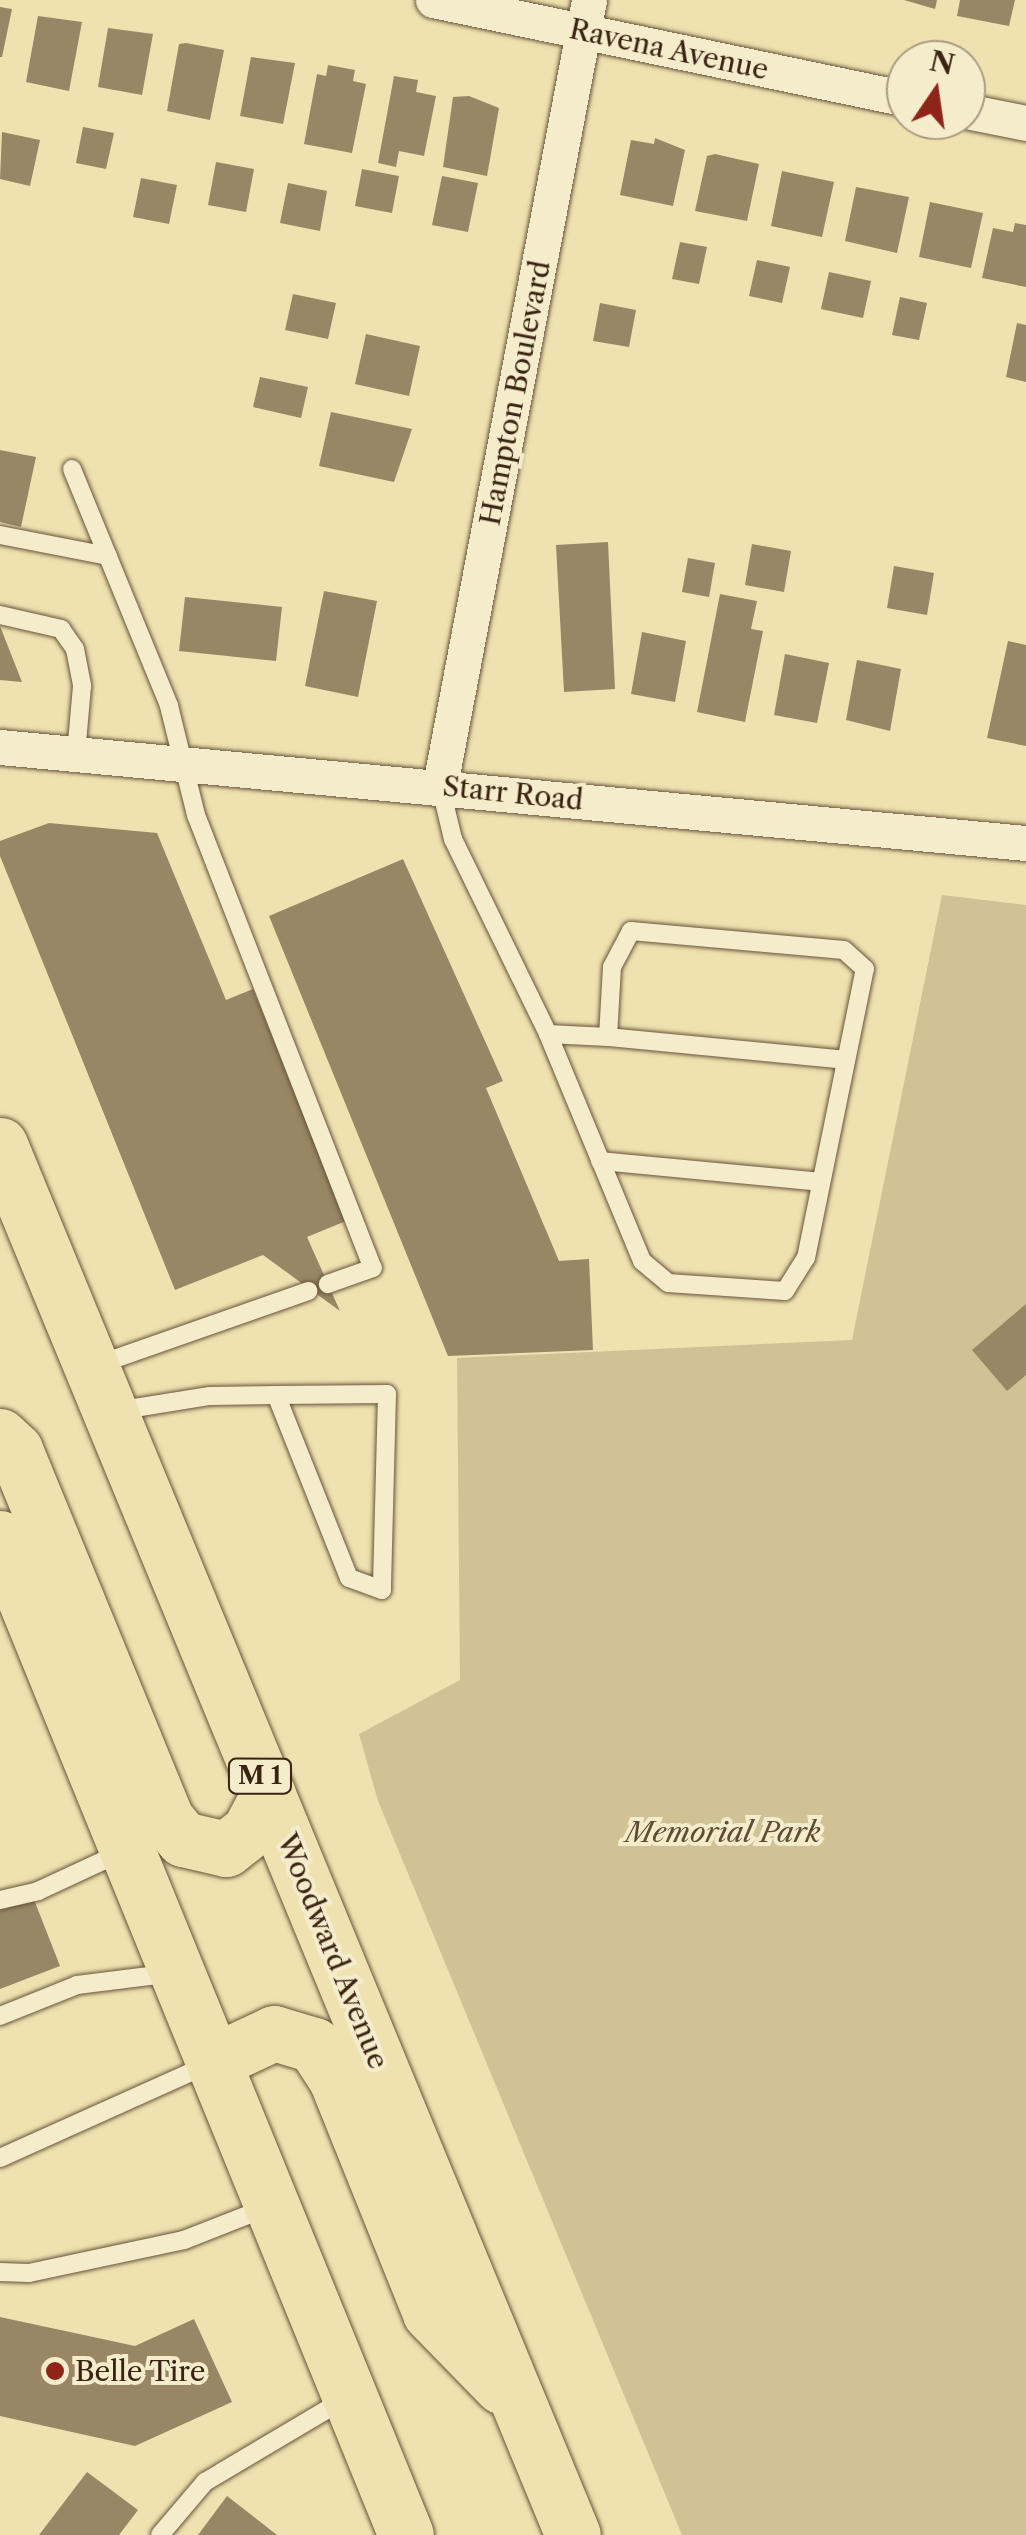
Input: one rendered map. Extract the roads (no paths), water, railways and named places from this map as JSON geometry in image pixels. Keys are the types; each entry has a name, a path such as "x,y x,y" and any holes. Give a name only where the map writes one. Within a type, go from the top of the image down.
{"main road":[{"name":"Woodward Avenue","path":"0,1145 573,2535"},
{"path":"0,1436 15,1450 167,1820 183,1839 226,1849 249,1831 268,1795"},
{"path":"0,1538 406,2535"},
{"path":"214,2062 274,2034 314,2046 336,2079 430,2313 520,2406"}],"street":[{"name":"Ravena Avenue","path":"433,0 586,16 886,94"},
{"name":"Hampton Boulevard","path":"440,785 586,16"},
{"path":"986,115 1026,124"},
{"name":"Starr Road","path":"0,747 440,785 1026,843"}],"lane":[{"path":"72,469 169,706 196,815 373,1268 328,1284"},
{"path":"0,535 108,556"},
{"path":"0,615 60,629 75,649 82,686 76,754"},
{"path":"440,785 453,839 548,1034 642,1261 668,1283 785,1291 806,1258 865,969 844,950 631,930 612,966 608,1037"},
{"path":"548,1034 846,1060"},
{"path":"600,1161 821,1182"},
{"path":"101,1389 308,1291"},
{"path":"101,1389 210,1396 276,1395 388,1394 382,1590 350,1578 276,1395"},
{"path":"0,1900 38,1891 127,1850"},
{"path":"0,2016 77,1985 178,1972"},
{"path":"0,2158 214,2062"},
{"path":"0,2272 29,2273 184,2240 273,2205"},
{"path":"160,2535 204,2482 350,2397"}],"place":[{"name":"Belle Tire","path":"55,2371"}],"park label":[{"name":"Memorial Park","path":"723,1832"}]}
